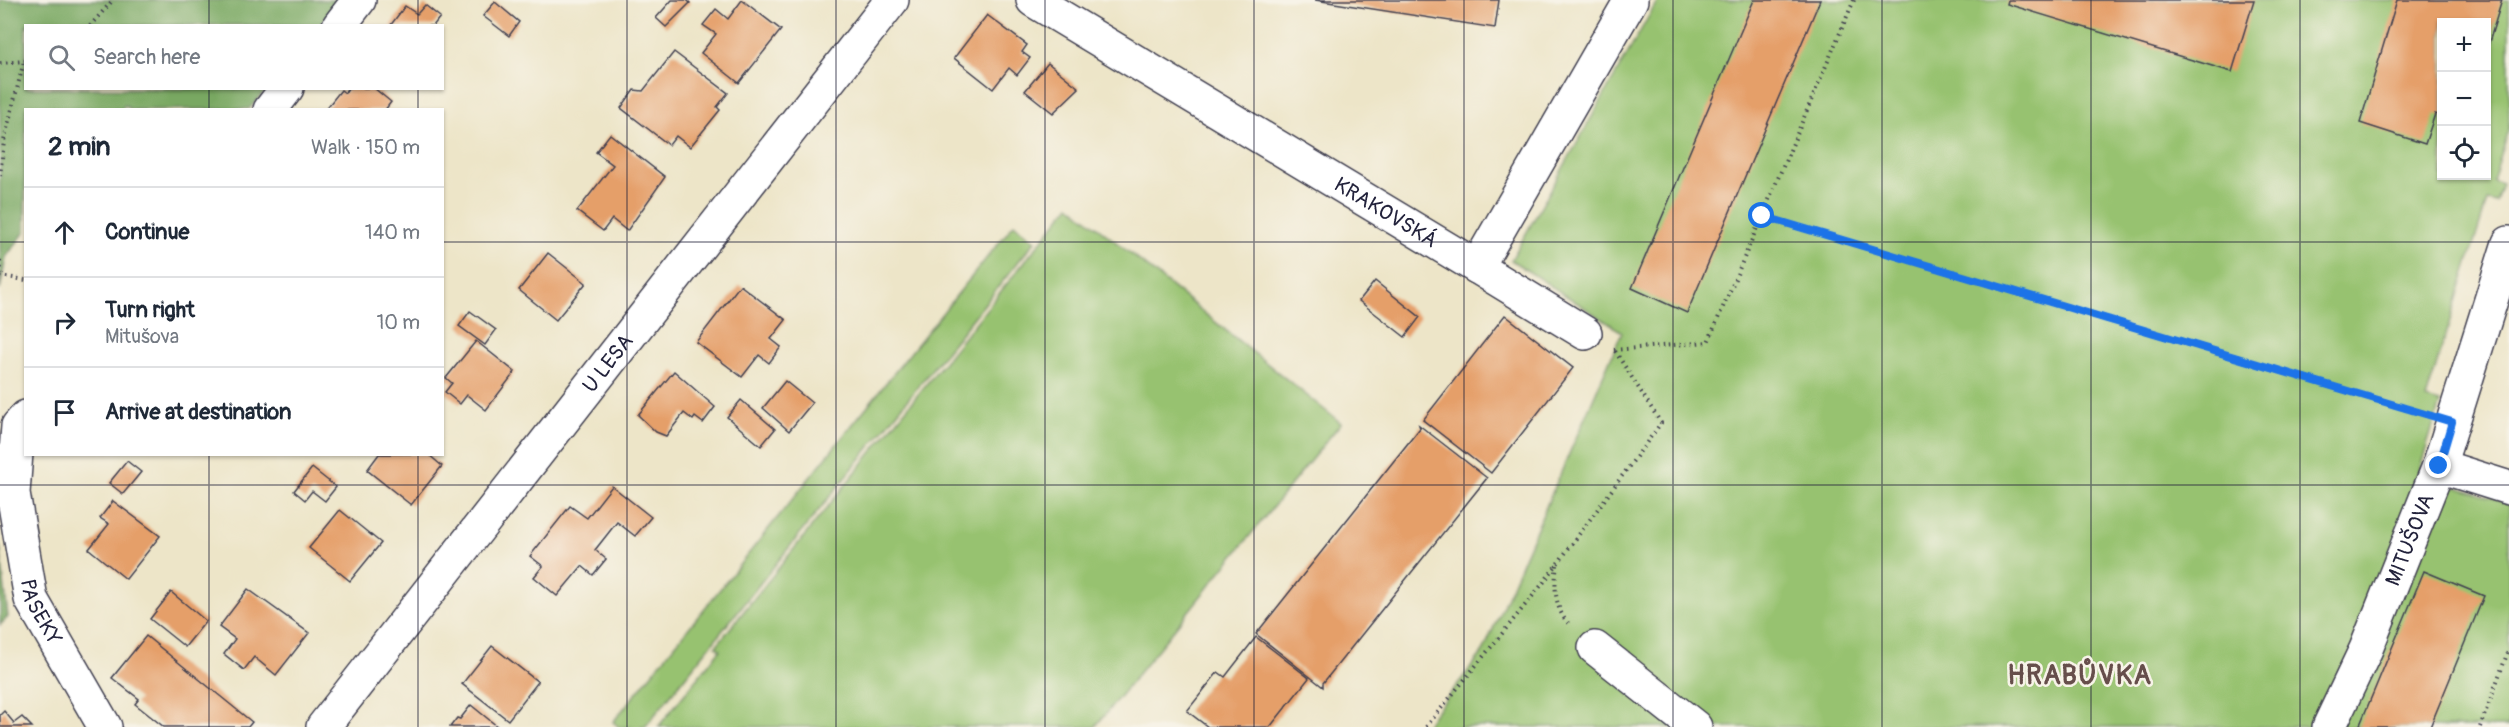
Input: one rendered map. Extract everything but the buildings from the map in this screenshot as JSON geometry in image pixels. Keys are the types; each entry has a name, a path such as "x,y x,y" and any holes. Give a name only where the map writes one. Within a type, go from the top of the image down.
{"street":[{"path":"341,24 359,0"},
{"name":"U LESA","path":"323,727 892,0"},
{"name":"KRAKOVSKÁ","path":"1033,0 1585,333"},
{"path":"1477,267 1631,0"},
{"path":"272,108 285,90"},
{"name":"MITUŠOVA","path":"2330,727 2366,649 2439,466 2509,243"},
{"name":"PASEKY","path":"24,419 18,426 13,494 31,599 105,727"},
{"path":"2439,466 2509,488"},
{"path":"1595,648 1695,727"}],"path":[{"path":"92,24 113,0"},
{"path":"1614,350 1708,342 1854,0"},
{"path":"0,63 24,61"},
{"path":"0,176 4,141 24,65"},
{"path":"1762,216 2452,422"},
{"path":"0,261 1,276 24,280"},
{"path":"1426,727 1557,564 1661,423 1614,350 1585,333"},
{"path":"1557,564 1554,582 1558,603 1565,621 1595,648"},
{"path":"2480,727 2509,649"}],"green space":[{"path":"0,0 341,0 320,24 24,24 24,90 266,90 250,108 129,108 125,105 123,108 24,108 24,233 6,257 0,290"},
{"path":"1658,0 2509,0 2509,130 2493,181 2502,184 2496,203 2487,201 2426,399 2440,403 2418,475 2509,503 2509,727 1424,727 1483,652 1622,332 1511,260"},
{"path":"1070,205 1341,423 1095,727 658,727 720,650 716,646"},
{"path":"1014,224 1035,241 645,727 619,727 613,722"},
{"path":"0,546 8,617 0,625"}],"district":[{"name":"HRABŮVKA","path":"2080,675"}],"route":[{"path":"1762,216 2452,422 2439,466"}]}
